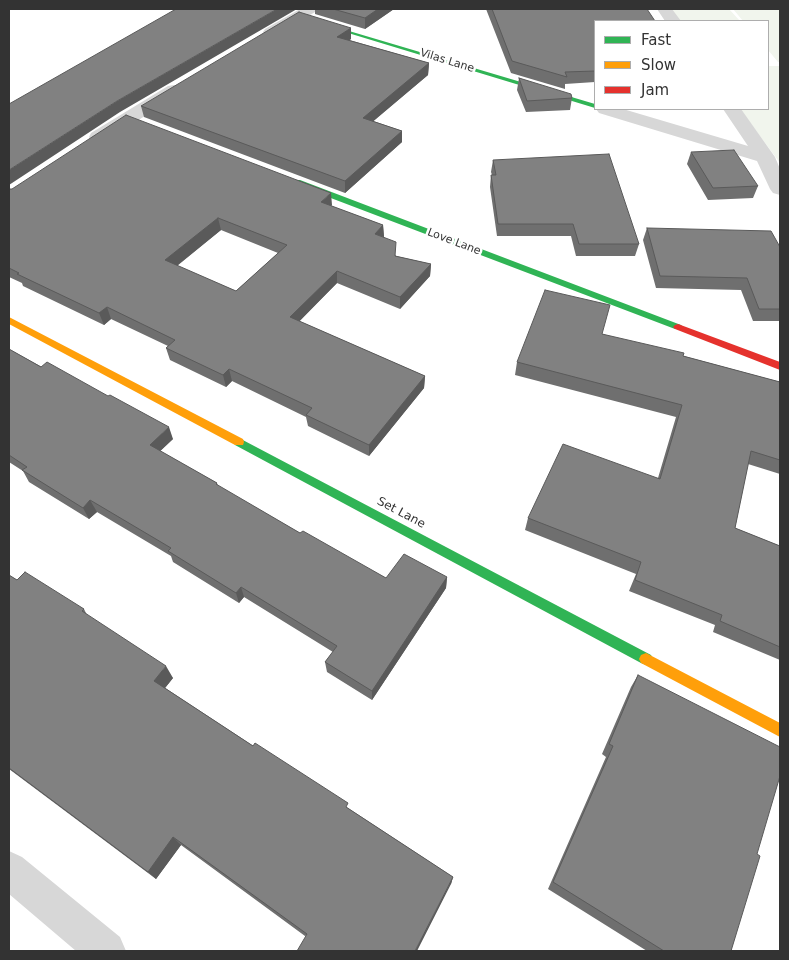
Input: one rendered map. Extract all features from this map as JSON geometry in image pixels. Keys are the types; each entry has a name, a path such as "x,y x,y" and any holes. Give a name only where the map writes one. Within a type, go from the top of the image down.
{"street":[{"path":"664,9 672,20"},
{"path":"256,41 304,12"},
{"name":"Vilas Lane","path":"304,12 594,106"},
{"path":"80,149 187,82"},
{"path":"609,110 765,157"},
{"path":"733,110 765,157 780,188"},
{"path":"128,118 146,125"},
{"name":"Love Lane","path":"286,178 780,366"},
{"name":"Set Lane","path":"9,320 780,730"},
{"path":"9,870 106,951"}],"shaded area":[{"path":"671,9 729,9 739,20 678,20"},
{"path":"733,9 780,9 780,62 769,51 769,20 742,20"},
{"path":"769,66 780,66 780,163 741,110 769,110"}],"building":[{"path":"176,9 277,9 117,101 9,170 9,104"},
{"path":"333,9 378,9 365,18"},
{"path":"492,9 647,9 654,20 594,20 594,71 565,72 567,77 512,61"},
{"path":"299,12 351,28 337,37 429,63 363,118 402,131 345,181 141,106"},
{"path":"519,78 571,94 572,98 527,101"},
{"path":"126,115 331,193 321,202 383,225 375,234 396,242 395,256 431,264 400,297 337,271 290,317 425,376 369,445 306,415 312,408 229,369 223,375 166,348 175,340 107,307 99,313 17,274 19,273 9,268 9,189 12,189","holes":["218,218 287,245 236,291 165,260"]},
{"path":"734,150 758,186 713,188 691,152"},
{"path":"609,154 639,244 579,244 573,224 498,224 491,175 496,175 493,160"},
{"path":"647,228 771,231 780,247 780,309 759,309 747,278 660,276"},
{"path":"545,290 610,305 602,334 684,353 683,356 780,382 780,460 751,451 735,528 780,546 780,647 720,621 722,615 635,580 641,562 528,518 563,444 660,479 682,405 517,362"},
{"path":"9,349 41,367 47,362 169,427 150,445 300,533 303,531 386,578 404,554 447,577 372,691 325,662 337,646 241,587 236,593 168,551 171,548 90,500 83,508 22,470 27,467 9,455"},
{"path":"25,572 84,609 82,611 166,666 154,681 253,746 255,743 348,803 346,807 453,877 415,951 297,951 307,934 173,837 148,872 9,768 9,575 17,580"},
{"path":"638,675 780,747 780,776 757,854 760,856 731,951 664,951 553,882 613,746 609,744"}],"traffic: fast":[{"path":"314,21 594,106"},
{"path":"297,182 678,327"},
{"path":"239,442 646,659"}],"traffic: slow":[{"path":"9,320 239,442"},
{"path":"646,659 780,730"}],"traffic: jam":[{"path":"678,327 780,366"}]}
